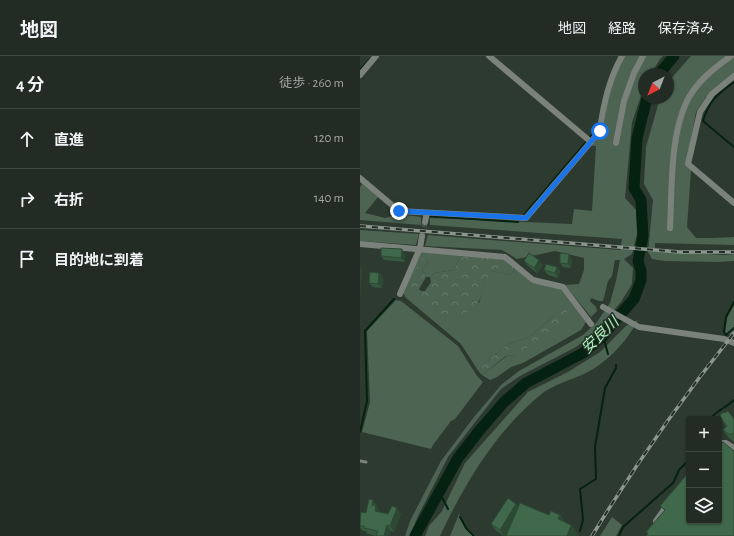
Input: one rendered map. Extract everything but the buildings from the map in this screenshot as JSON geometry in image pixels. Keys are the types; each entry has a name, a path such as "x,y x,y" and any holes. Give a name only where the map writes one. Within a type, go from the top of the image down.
{"street":[{"path":"360,75 376,56"},
{"path":"489,56 591,142"},
{"path":"360,178 399,211 526,218 600,131 602,113 613,72 622,56"},
{"path":"616,143 624,101 634,73 643,56"},
{"path":"670,228 675,146 682,116 687,102 699,85 716,66 731,56"},
{"path":"734,76 712,94 700,112 688,164 734,203"},
{"path":"425,222 427,213"},
{"path":"400,294 420,248 422,236"},
{"path":"360,244 420,248 505,257 533,280 563,287 591,324"},
{"path":"604,308 639,327 724,339 734,343"},
{"path":"722,443 726,443 734,448"},
{"path":"654,524 671,500"}],"lane":[{"path":"360,461 366,462"}],"green space":[{"path":"624,56 663,56 655,68 638,68 638,104 632,122 625,198 636,210 637,234 632,254 624,259 633,268 632,284 621,302 594,333 576,347 520,376 501,389 448,457 417,518 410,536 405,536 410,521 441,461 474,417 502,384 519,371 583,335 597,322 610,303 620,260 615,260 612,276 608,281 603,301 591,298 590,301 596,307 597,311 591,317 565,285 579,284 584,270 584,258 555,251 517,259 502,250 425,246 428,235 620,250 622,239 430,225 430,218 572,224 574,209 592,211 596,146 592,146 603,132 607,101 616,69"},
{"path":"691,56 734,56 734,75 706,97 696,112 686,166 691,170 687,227 696,238 734,237 734,245 655,243 655,251 724,255 734,254 734,261 665,261 652,259 648,252 653,200 644,184 646,147 658,104 674,104 674,75"},
{"path":"362,184 378,197 365,213 385,218 398,214 421,217 421,225 360,220 360,187"},
{"path":"360,230 419,234 416,245 360,241"},
{"path":"420,252 464,255 458,260 454,270 434,273 430,277 426,277 422,269 428,263 427,258 407,289 479,303 486,277 492,271 511,275 514,268 532,283 563,288 586,322 581,330 523,363 511,367 490,380 482,375 507,356 515,355 555,315 529,337 508,344 482,366 479,372 461,344 405,297 403,291"},
{"path":"464,255 505,260 514,268 511,275 492,271 488,276 479,301 475,307 470,311 459,315 437,317 411,298 407,289 421,259 427,258 428,263 422,269 426,277 419,289 421,291 425,291 431,282 430,277 434,273 454,270 458,260"},
{"path":"396,300 401,301 458,346 477,376 483,382 455,419 451,421 431,449 362,432 370,402 367,331"},
{"path":"734,305 734,337 725,332 727,318"},
{"path":"558,309 566,309 569,318 556,331 515,355 506,356 482,375 479,372 482,366 508,344 529,337 555,315"},
{"path":"638,320 623,343 602,363 586,373 544,392 511,423 484,458 460,496 440,536 425,536 429,526 442,511 465,463 528,392 568,372 600,352 626,326"},
{"path":"459,514 466,527 476,536 450,536"},
{"path":"612,517 622,525 616,536 600,536"}],"waterway":[{"name":"安良川","path":"664,68 674,56"},
{"path":"360,70 370,59"},
{"path":"734,82 714,98 705,114 703,121 734,147"},
{"name":"安良川","path":"415,536 458,458 504,402 526,383 583,353 603,336 634,299 641,280 641,271 638,261 643,236 641,200 634,188 637,138 646,104"},
{"path":"590,137 596,131"},
{"path":"524,215 586,142"},
{"path":"428,218 429,216 518,222"},
{"path":"360,432 367,401 365,331 394,299"},
{"path":"734,302 726,317 724,332 726,335 734,328"},
{"path":"603,336 608,354"},
{"path":"580,531 583,520 580,489 596,479 595,447 605,388 616,368 616,365"},
{"path":"713,416 734,400"},
{"path":"619,536 623,527 673,483 679,470 686,463"},
{"path":"440,493 448,509"},
{"path":"460,517 466,528 474,536"}],"tunnel":[{"path":"422,236 425,222"}],"railway":[{"path":"360,226 680,252 734,252"},
{"path":"592,536 625,483 660,432 734,333"}],"route":[{"path":"399,211 526,218 600,131"}]}
